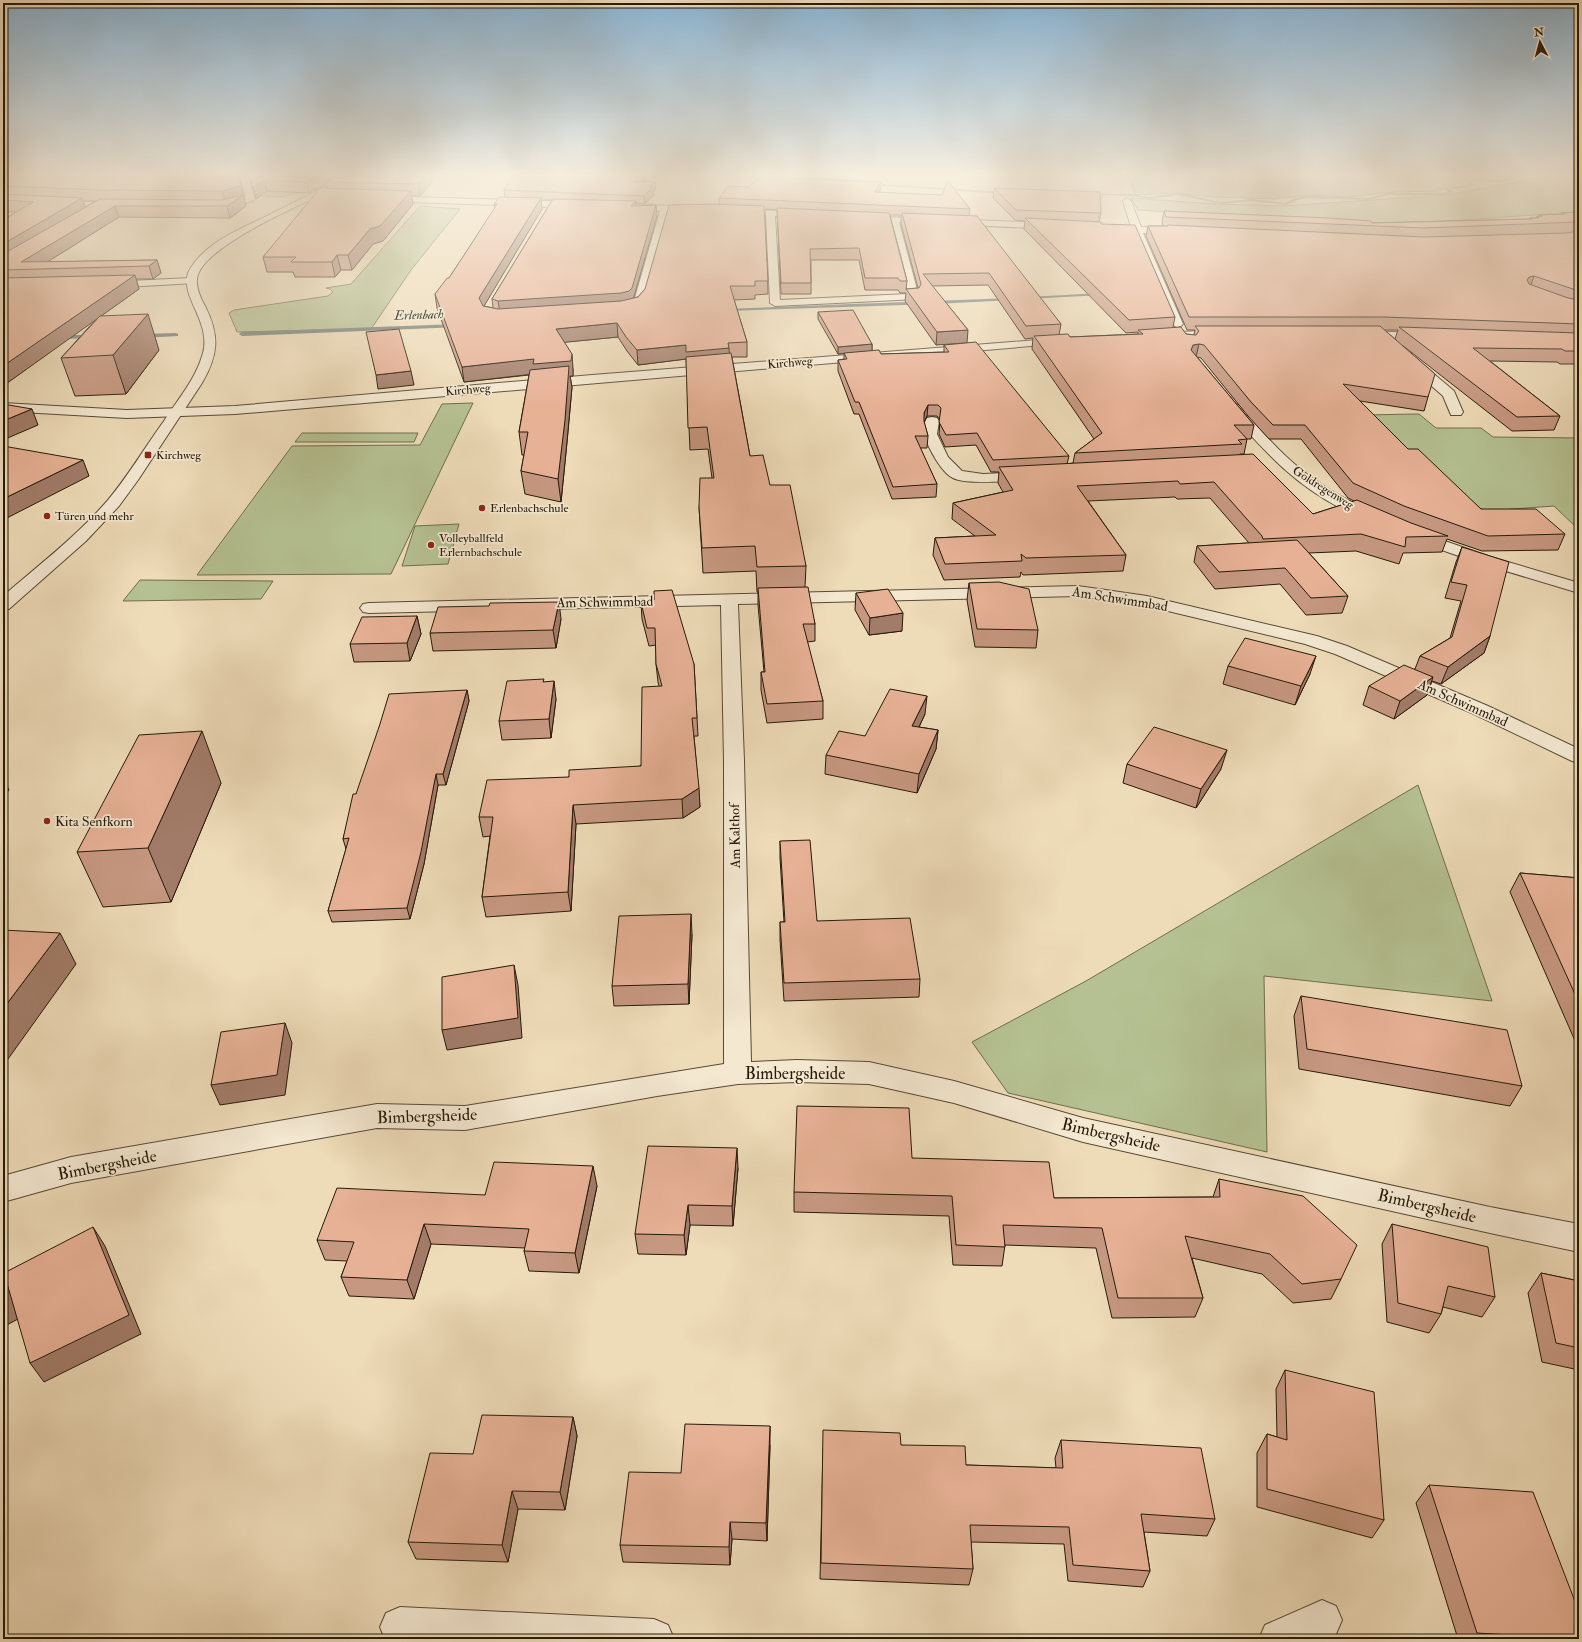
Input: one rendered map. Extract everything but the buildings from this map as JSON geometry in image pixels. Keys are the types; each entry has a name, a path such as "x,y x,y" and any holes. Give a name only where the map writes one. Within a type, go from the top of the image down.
{"street":[{"path":"3,604 67,550 104,515 127,486 202,371 207,359 210,341 209,328 205,316 195,297 191,282 194,271 202,260 210,254"},
{"path":"606,311 630,309 635,307 639,302 653,254"},
{"path":"772,254 775,303 914,297 903,254"},
{"path":"1147,254 1182,334 1190,346"},
{"path":"97,286 191,282"},
{"path":"1144,337 1182,334 1234,333"},
{"path":"1349,334 1434,336"},
{"path":"1380,334 1449,394 1456,412"},
{"name":"Kirchweg","path":"3,407 127,414 235,410 585,379 1073,340"},
{"name":"Goldregenweg","path":"1224,396 1283,462 1333,497 1386,523"},
{"path":"932,421 930,434 942,459 958,474 983,478 1039,475"},
{"path":"1268,463 1283,462"},
{"path":"1401,530 1485,560 1579,588"},
{"name":"Am Schwimmbad","path":"369,608 1078,591 1146,601 1311,640 1341,650 1481,710 1579,758"},
{"name":"Am Kalthof","path":"729,599 734,761 738,1074"},
{"name":"Bimbergsheide","path":"3,1189 71,1170 377,1116 465,1118 656,1085 738,1074 797,1071 869,1073 954,1092 1083,1130 1490,1220 1579,1238"},
{"path":"1279,1639 1322,1620"},
{"path":"400,1627 654,1639"}],"green space":[{"path":"378,254 424,254 411,270 371,329 237,332 229,313 234,310 328,296 333,292 326,288 351,284"},
{"path":"473,403 391,574 197,575 292,446 420,445 442,404"},
{"path":"1419,414 1436,428 1481,428 1493,437 1579,438 1579,530 1554,506 1471,512 1407,458 1362,415"},
{"path":"302,433 418,433 414,442 295,442"},
{"name":"Volleyballfeld Erlernbachschule","path":"459,524 448,564 402,566 415,526"},
{"path":"140,580 273,581 261,599 123,601"},
{"path":"1418,785 1492,1001 1264,976 1267,1152 1008,1093 972,1042 1086,981"}],"waterway":[{"name":"Erlenbach","path":"1027,298 1101,294"},
{"name":"Erlenbach","path":"725,310 1011,299"},
{"name":"Erlenbach","path":"242,334 458,326"},
{"name":"Erlenbach","path":"142,336 176,335"},
{"name":"Erlenbach","path":"58,337 94,337"}],"place":[{"name":"Kirchweg","path":"148,455"},
{"name":"Erlenbachschule","path":"482,508"},
{"name":"Türen und mehr","path":"47,516"},
{"name":"Volleyballfeld Erlernbachschule","path":"431,545"},
{"name":"Kita Senfkorn","path":"47,821"}]}
